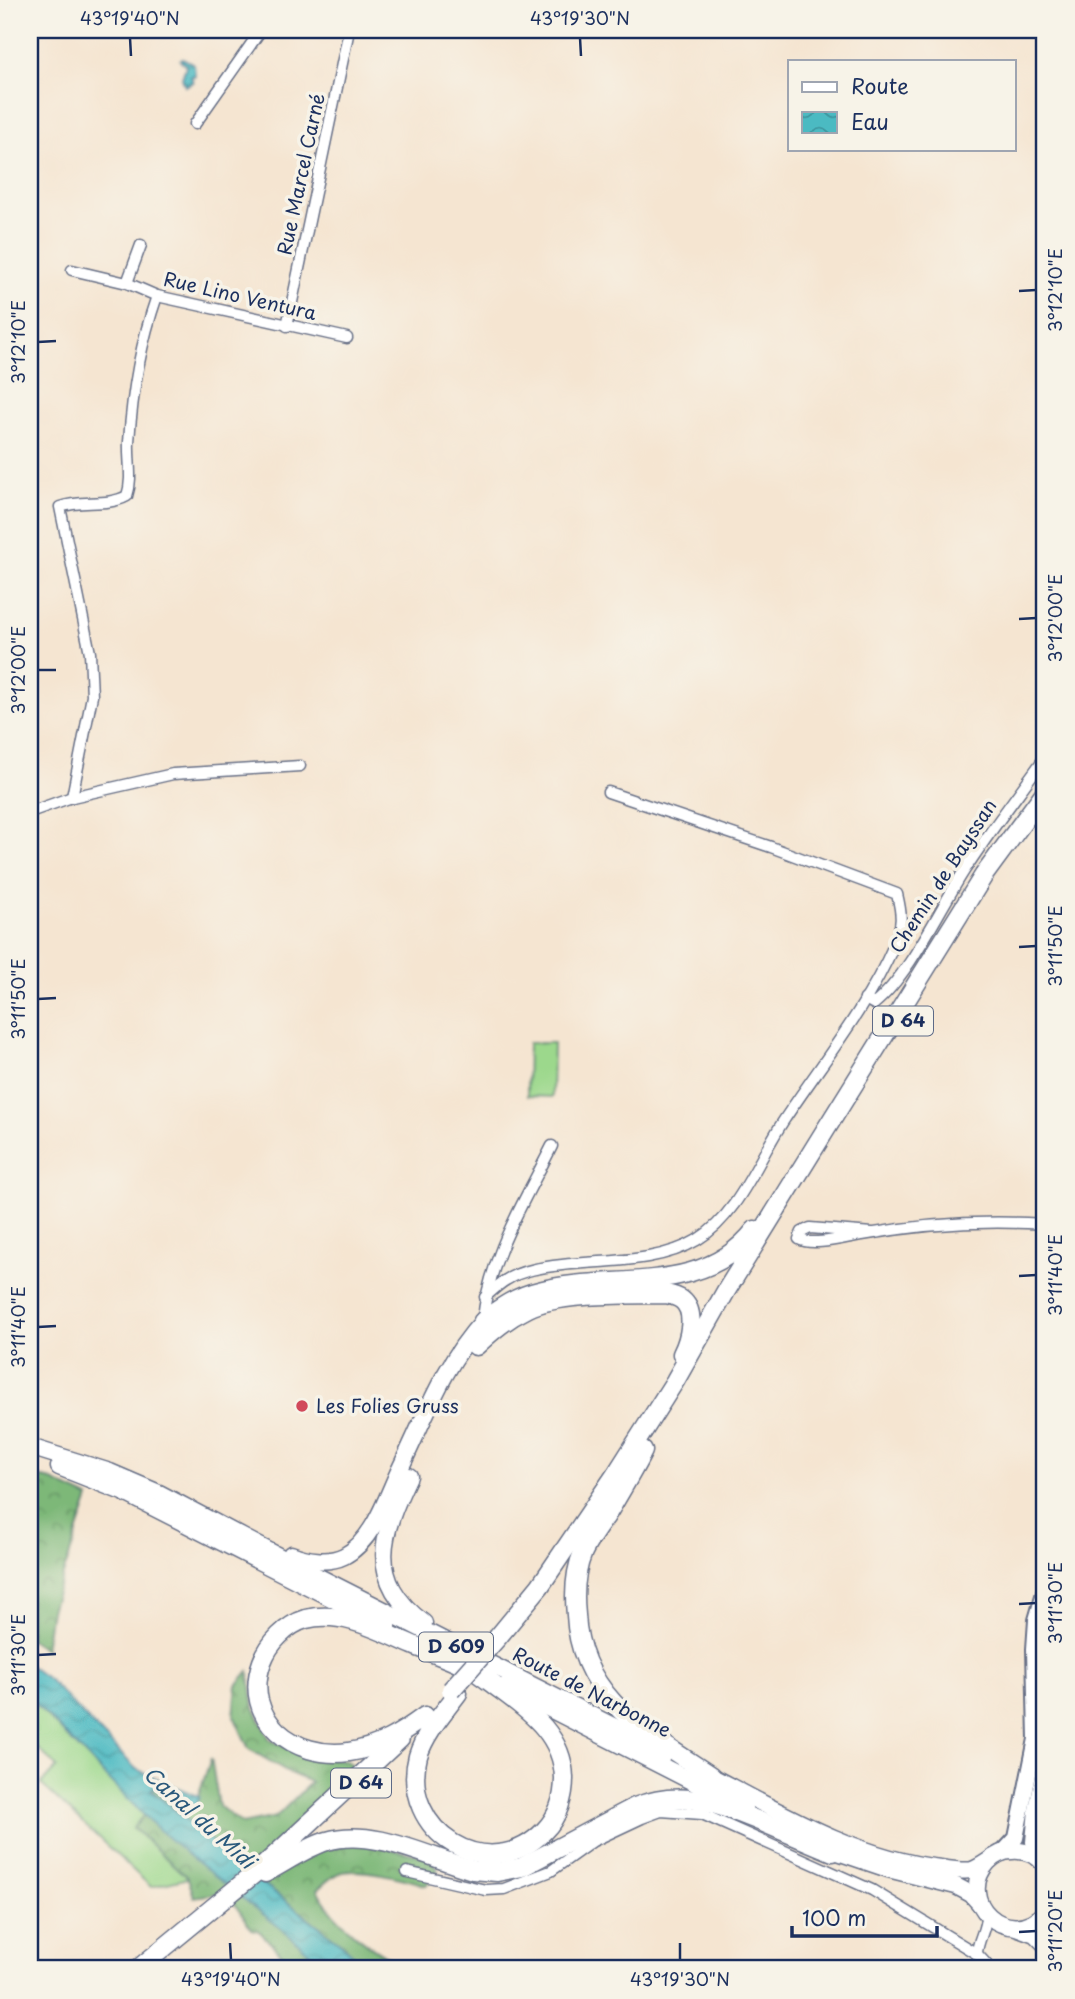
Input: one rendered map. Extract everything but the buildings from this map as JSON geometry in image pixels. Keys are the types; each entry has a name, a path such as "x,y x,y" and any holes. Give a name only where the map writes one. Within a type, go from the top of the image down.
{"highway":[{"name":"D 64","path":"501,1639 547,1577 616,1474 984,875 1045,792"},
{"name":"D 64","path":"138,1969 262,1871 454,1692 558,1574 652,1433 747,1272 1030,813"},
{"path":"476,1346 508,1302 538,1291 564,1286 685,1275 702,1270 720,1260 747,1240 831,1121"},
{"path":"492,1322 530,1307 562,1299 666,1294 682,1299 689,1308 690,1323 686,1345 616,1474"},
{"path":"652,1433 628,1481 583,1552 574,1595 576,1627 582,1651 597,1684 621,1712 711,1776"},
{"path":"425,1716 401,1733 375,1745 348,1752 328,1753 303,1748 284,1738 271,1726 260,1708 256,1687 261,1664 270,1644 286,1630 305,1620 327,1618 349,1620 372,1627 474,1670 526,1709 558,1746 564,1788 557,1812 545,1830 529,1844 504,1853 482,1854 455,1845 435,1831 424,1815 417,1796 419,1754 454,1692"},
{"name":"D 64","path":"262,1871 425,1716 454,1692"},
{"path":"262,1871 312,1847 352,1836 377,1840 472,1870 507,1872 551,1853 635,1807 676,1797 711,1802 833,1852"},
{"name":"D 64","path":"147,1969 221,1904"}],"main road":[{"path":"203,1516 305,1559 343,1557 362,1542 377,1517 447,1372 467,1338 492,1322"},
{"path":"454,1646 413,1615 394,1595 386,1572 384,1546 397,1501 457,1374 476,1346"},
{"name":"Route de Narbonne","path":"30,1447 110,1472 159,1493 454,1646 837,1839 888,1857 930,1867 973,1870 996,1856"},
{"name":"Route de Narbonne","path":"30,1458 78,1473 125,1493 833,1852 956,1886 971,1894 983,1909 1011,1927"},
{"path":"983,1909 977,1892 978,1880 983,1869 996,1856 1023,1851 1044,1863"},
{"path":"1011,1927 1028,1925 1045,1912"},
{"path":"1011,1927 1035,1934 1045,1944"}],"street":[{"path":"195,124 261,30"},
{"name":"Rue Marcel Carné","path":"287,326 349,30"},
{"path":"127,284 141,245"},
{"name":"Rue Lino Ventura","path":"72,270 127,284 157,296 347,338"},
{"path":"72,797 92,696 90,653 60,508 72,503 118,501 127,496 130,487 129,443 134,398 147,327 157,296"},
{"name":"Chemin de Bayssan","path":"865,999 874,1003 886,994 918,948 964,871 1045,757"},
{"path":"30,812 72,797 173,774 300,766"},
{"path":"485,1297 507,1279 533,1270 651,1256 677,1250 699,1239 717,1224 734,1202 781,1124 865,999 894,945 903,918 897,894 608,792"},
{"path":"492,1322 485,1297 513,1224 552,1146"},
{"path":"872,1233 810,1227 802,1232 799,1239 804,1242 825,1241 872,1233 985,1221 1045,1224"},
{"path":"996,1856 1016,1838 1036,1739 1034,1649 1036,1620 1045,1590"},
{"path":"1044,1863 1033,1842 1045,1767"},
{"path":"407,1872 486,1890 504,1889 551,1871 593,1841 642,1818 662,1811 702,1814 872,1890 977,1954 990,1969"},
{"path":"977,1954 985,1929 983,1909"},
{"path":"979,1941 996,1928 1011,1927"}],"green space":[{"path":"528,1043 553,1043 552,1097 527,1096"},
{"path":"30,1476 48,1479 89,1498 51,1610 45,1649 30,1639"},
{"path":"249,1671 254,1708 270,1740 304,1755 345,1760 360,1770 260,1869 244,1869 151,1790 152,1787 195,1806 211,1758 219,1806 242,1824 276,1817 311,1782 249,1749 234,1716 237,1685"},
{"path":"30,1699 144,1815 133,1828 188,1878 151,1887 41,1784 57,1767 30,1741"},
{"path":"144,1815 328,1969 296,1969 259,1931 252,1929 235,1905 221,1893 194,1897 188,1878 133,1828"},
{"path":"338,1838 432,1858 438,1870 426,1885 382,1874 347,1871 333,1876 317,1890 346,1926 368,1945 407,1969 368,1969 342,1944 259,1880"}],"water":[{"path":"182,58 194,64 195,76 191,76 193,82 185,86 182,78 186,66 180,60"},
{"path":"30,1666 49,1680 136,1769 199,1797 195,1806 153,1787 151,1790 244,1869 342,1944 368,1969 328,1969 166,1836 30,1699"}],"place":[{"name":"Les Folies Gruss","path":"302,1406"}],"water label":[{"name":"Canal du Midi","path":"199,1818"}]}
